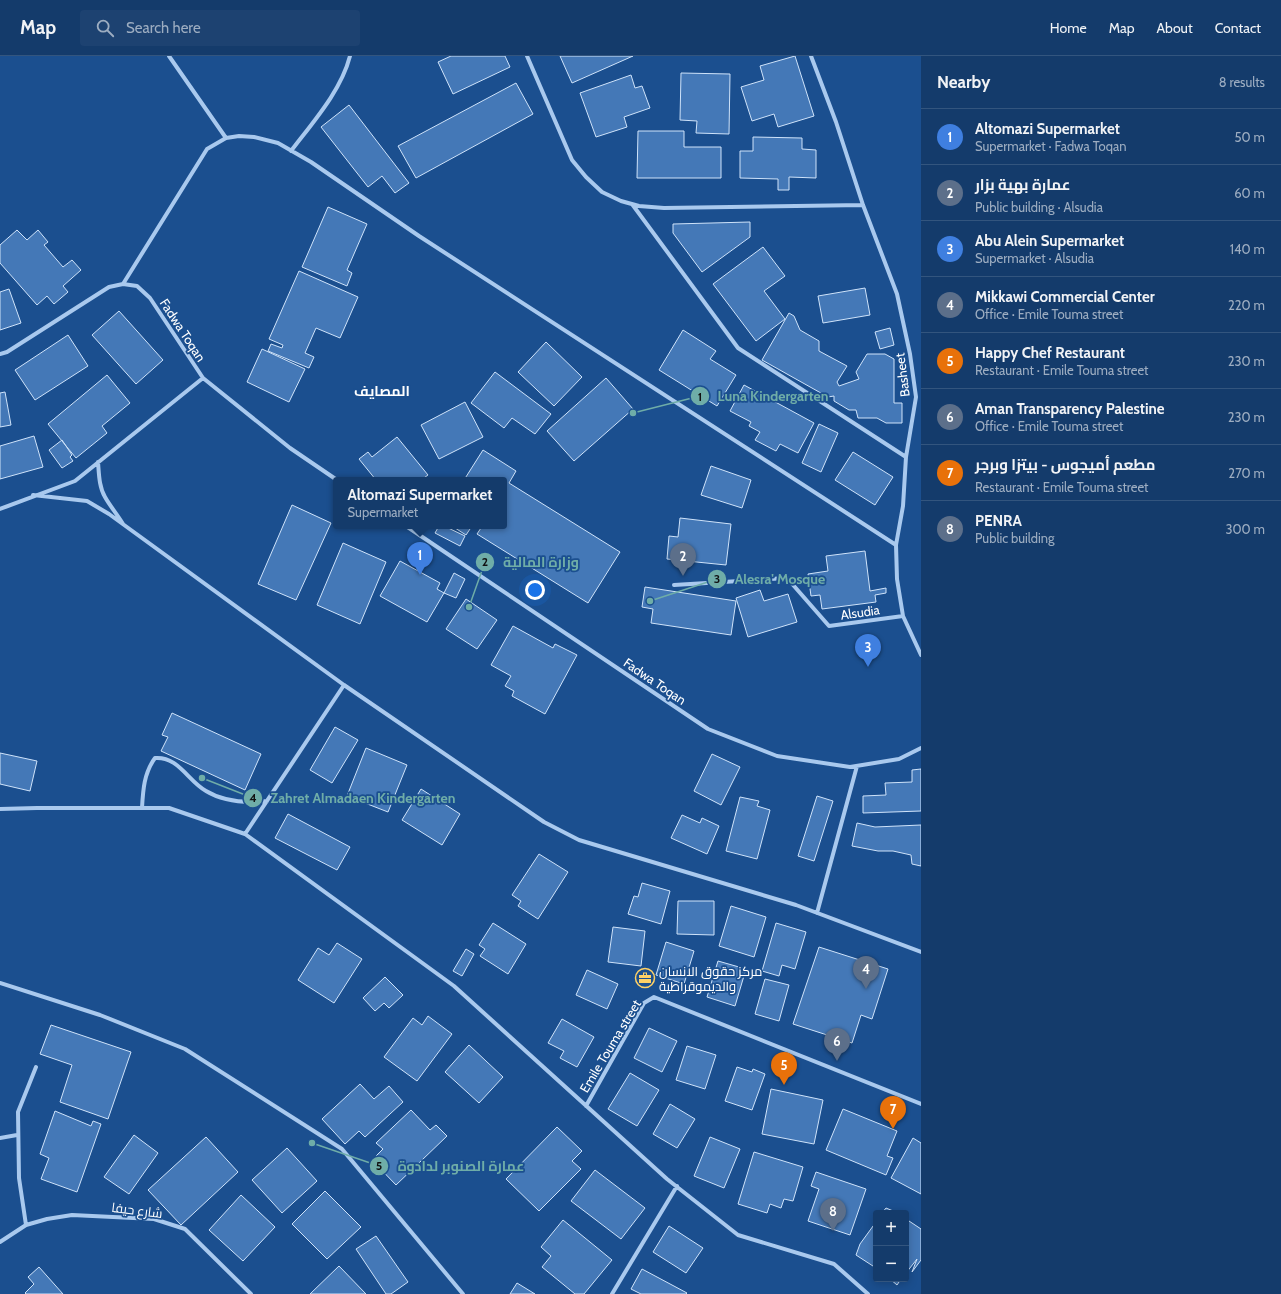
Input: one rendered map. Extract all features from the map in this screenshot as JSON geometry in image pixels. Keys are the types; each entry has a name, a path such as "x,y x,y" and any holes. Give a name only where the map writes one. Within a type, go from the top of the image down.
{"street":[{"path":"169,56 226,138"},
{"path":"292,151 325,105 347,68 350,56"},
{"path":"528,56 572,160 586,177 602,192 621,201 664,208 863,205"},
{"name":"Basheet","path":"811,56 836,122 863,205 897,294 919,396 906,458 903,506 896,545 897,579 903,616 921,655"},
{"path":"0,354 7,352 108,287 123,284 207,149 226,138 239,136 254,137 278,144 311,162 419,236 896,545"},
{"path":"631,203 738,348 906,458"},
{"name":"Fadwa Toqan","path":"123,284 137,286 150,298 203,378 290,448 334,477"},
{"path":"0,509 33,495 75,481 203,378"},
{"path":"98,462 100,483 105,497 114,508 124,526"},
{"path":"33,495 87,501 124,526 344,686 544,822 579,840 781,900 921,952"},
{"name":"Fadwa Toqan","path":"410,529 708,729 777,756 850,767 899,759 921,748"},
{"name":"Alsudia","path":"674,585 787,578 829,626 903,616"},
{"path":"245,834 344,686"},
{"path":"142,808 143,788 149,766 155,758 171,760 206,791 246,803 267,801"},
{"path":"817,913 857,766"},
{"path":"0,809 168,808 245,834 454,986 586,1106 677,1186 738,1235 834,1264 868,1294"},
{"path":"0,983 100,1014 185,1049 342,1150 463,1294"},
{"name":"Emile Touma street","path":"586,1106 644,1003 654,997 921,1104"},
{"path":"26,1225 18,1178 18,1112 36,1067"},
{"path":"0,1138 17,1135"},
{"path":"612,1294 677,1186"},
{"name":"شارع حيفا","path":"0,1242 26,1225 47,1219 72,1215 154,1219 185,1229 251,1294"}],"building":[{"path":"451,56 505,56 510,67 453,94 438,62"},
{"path":"560,56 633,56 572,83"},
{"path":"795,56 814,116 778,127 774,114 752,121 741,87 764,80 760,66"},
{"path":"681,73 730,74 729,134 696,133 697,121 680,120"},
{"path":"631,75 635,88 642,86 650,108 624,117 627,127 596,137 580,93"},
{"path":"516,83 533,114 416,178 398,146"},
{"path":"349,105 409,183 395,193 382,176 368,187 321,127"},
{"path":"638,131 684,131 684,147 721,147 721,178 637,178"},
{"path":"753,137 802,138 802,149 816,150 816,178 789,177 789,190 778,190 778,179 740,178 740,151 753,151"},
{"path":"328,207 367,224 347,270 352,273 347,286 302,267"},
{"path":"750,222 750,237 702,272 673,233 673,224"},
{"path":"17,230 27,240 38,230 48,242 44,245 63,267 72,260 81,270 63,286 68,292 54,304 47,296 37,305 0,263 0,245"},
{"path":"763,247 785,276 764,291 785,319 756,341 713,284"},
{"path":"299,271 358,297 340,338 316,328 305,353 314,357 309,368 268,351 271,344 282,348 283,345 269,339"},
{"path":"865,288 870,315 823,323 818,296"},
{"path":"9,289 21,323 0,330 0,292"},
{"path":"119,311 163,360 136,384 92,335"},
{"path":"789,313 794,316 800,330 819,341 819,351 847,366 837,382 839,386 859,379 856,372 867,354 885,354 894,359 894,403 902,403 902,423 886,423 877,418 858,418 856,410 849,410 834,401 834,396 828,397 762,360"},
{"path":"890,328 894,345 880,349 875,332"},
{"path":"683,330 716,351 710,359 736,375 717,406 659,370"},
{"path":"68,335 88,366 35,400 15,370"},
{"path":"546,342 582,377 554,406 518,372"},
{"path":"262,349 305,369 289,402 247,382"},
{"path":"495,372 551,414 535,434 512,418 504,428 471,403"},
{"path":"107,375 130,403 102,426 107,433 76,458 48,424"},
{"path":"606,378 633,409 574,461 547,431"},
{"path":"744,385 814,423 798,453 780,444 776,451 755,440 760,432 749,426 751,422 730,411"},
{"path":"5,392 11,425 0,427 0,393"},
{"path":"465,402 483,437 439,459 421,425"},
{"path":"819,424 838,433 821,472 802,463"},
{"path":"34,436 43,467 0,479 0,446"},
{"path":"397,437 428,475 425,477 374,477 359,459 368,452 372,457"},
{"path":"62,440 72,455 70,457 73,461 62,468 49,450"},
{"path":"483,450 516,471 509,483 620,552 588,603 477,534 480,529 507,529 507,477 466,477"},
{"path":"853,452 893,477 875,505 835,480"},
{"path":"711,466 751,480 742,508 701,495"},
{"path":"292,505 331,523 296,600 258,584"},
{"path":"680,518 731,524 726,565 667,559 669,536 678,537"},
{"path":"437,529 450,529 465,536 460,546 435,533"},
{"path":"457,529 470,529 466,535"},
{"path":"343,543 386,562 360,624 317,605"},
{"path":"865,551 870,591 886,588 886,593 875,595 876,602 822,609 820,595 811,596 808,574 828,571 826,556"},
{"path":"400,561 440,583 437,589 444,593 427,622 380,596"},
{"path":"454,573 465,579 456,598 444,593"},
{"path":"645,587 736,601 731,635 651,623 653,609 642,607"},
{"path":"760,590 764,601 788,594 797,622 748,637 736,598"},
{"path":"466,599 497,620 477,649 446,629"},
{"path":"513,626 553,648 555,644 577,655 545,714 512,696 514,691 505,686 511,676 491,665"},
{"path":"172,713 261,754 245,790 161,751 168,737 162,735"},
{"path":"335,727 358,740 332,783 310,770"},
{"path":"366,748 407,765 388,812 347,796"},
{"path":"0,753 37,761 30,791 0,784"},
{"path":"712,754 740,767 721,805 694,791"},
{"path":"921,769 921,811 863,813 863,796 886,795 885,783 912,782 912,770"},
{"path":"421,789 460,814 442,845 402,820"},
{"path":"817,796 833,801 814,861 798,856"},
{"path":"740,797 759,801 757,806 770,810 757,859 726,851"},
{"path":"288,814 350,847 337,870 275,838"},
{"path":"682,815 700,823 702,818 719,826 707,854 671,838"},
{"path":"857,823 875,827 921,825 921,866 912,864 911,855 893,851 878,851 852,846"},
{"path":"539,854 568,872 538,919 518,906 521,901 512,895"},
{"path":"642,883 670,891 661,924 628,914 634,896 638,897"},
{"path":"678,901 714,901 714,935 677,934"},
{"path":"731,906 766,917 754,957 719,946"},
{"path":"493,923 526,944 508,974 480,956 485,949 479,945"},
{"path":"776,923 806,932 795,969 782,965 779,976 762,971"},
{"path":"613,927 645,931 641,966 608,962"},
{"path":"666,942 694,951 684,984 656,975"},
{"path":"337,943 362,959 334,1003 298,980 318,948 329,955"},
{"path":"819,947 888,969 872,1019 861,1015 852,1043 793,1024"},
{"path":"466,949 474,954 462,976 453,971"},
{"path":"718,961 746,969 735,1006 707,997"},
{"path":"587,970 618,984 607,1009 576,995"},
{"path":"385,977 403,995 389,1008 384,1003 375,1011 363,998"},
{"path":"765,979 789,985 779,1021 755,1014"},
{"path":"428,1016 452,1034 417,1081 384,1057 413,1018 422,1025"},
{"path":"562,1019 594,1037 577,1067 560,1058 564,1051 548,1043"},
{"path":"51,1025 131,1052 108,1119 60,1102 72,1065 40,1054"},
{"path":"649,1028 677,1041 662,1072 634,1058"},
{"path":"469,1045 503,1077 479,1103 445,1072"},
{"path":"687,1046 716,1055 705,1089 676,1080"},
{"path":"737,1067 752,1072 753,1069 765,1074 752,1110 725,1101"},
{"path":"630,1073 659,1090 637,1126 608,1109"},
{"path":"360,1084 374,1099 389,1086 403,1102 365,1137 359,1131 345,1144 322,1119"},
{"path":"771,1089 823,1100 814,1144 762,1134"},
{"path":"670,1104 695,1119 677,1148 653,1134"},
{"path":"843,1109 897,1131 887,1156 893,1158 886,1175 826,1150"},
{"path":"411,1110 430,1130 436,1125 447,1136 396,1185 372,1160 383,1149 376,1143"},
{"path":"55,1111 91,1126 93,1121 101,1124 77,1192 41,1179 49,1158 40,1154"},
{"path":"557,1127 582,1151 572,1161 581,1169 539,1211 506,1179"},
{"path":"134,1135 158,1153 129,1194 104,1177"},
{"path":"206,1137 238,1172 181,1225 148,1190"},
{"path":"710,1137 740,1149 724,1188 694,1176"},
{"path":"913,1138 921,1143 921,1194 891,1178"},
{"path":"287,1148 317,1181 282,1213 252,1180"},
{"path":"754,1152 803,1167 793,1201 784,1199 781,1208 770,1204 767,1213 738,1204"},
{"path":"595,1170 645,1208 621,1239 571,1201"},
{"path":"816,1172 866,1189 850,1235 808,1221 819,1189 811,1186"},
{"path":"325,1191 361,1227 327,1259 292,1224"},
{"path":"241,1195 275,1227 243,1261 209,1230"},
{"path":"563,1220 612,1260 584,1294 575,1294 542,1267 551,1256 541,1247"},
{"path":"909,1221 921,1229 921,1260 912,1272 917,1259 909,1269"},
{"path":"669,1226 703,1248 686,1273 653,1252"},
{"path":"873,1226 873,1266 856,1255 860,1244"},
{"path":"376,1236 408,1282 391,1294 386,1294 356,1249"},
{"path":"339,1266 366,1294 310,1294"},
{"path":"39,1267 63,1294 25,1293 34,1284 28,1277"},
{"path":"642,1269 687,1293 641,1294 631,1289"},
{"path":"517,1283 535,1294 510,1294"}],"place":[{"name":"Luna Kindergarten","path":"633,413"},
{"name":"Altomazi Supermarket","path":"420,575"},
{"name":"عمارة بهية بزار","path":"683,576"},
{"name":"Alesra' Mosque","path":"650,601"},
{"name":"وزارة المالية","path":"469,607"},
{"name":"Abu Alein Supermarket","path":"868,667"},
{"name":"Zahret Almadaen Kindergarten","path":"202,778"},
{"name":"مركز حقوق الانسان والديموقراطية","path":"645,978"},
{"name":"Mikkawi Commercial Center","path":"866,989"},
{"name":"Aman Transparency Palestine","path":"837,1061"},
{"name":"Happy Chef Restaurant","path":"784,1085"},
{"name":"مطعم أميجوس - بيتزا وبرجر","path":"893,1129"},
{"name":"عمارة الصنوبر لدادوة","path":"312,1143"},
{"name":"PENRA","path":"833,1231"}],"district":[{"name":"المصايف","path":"382,391"}]}
